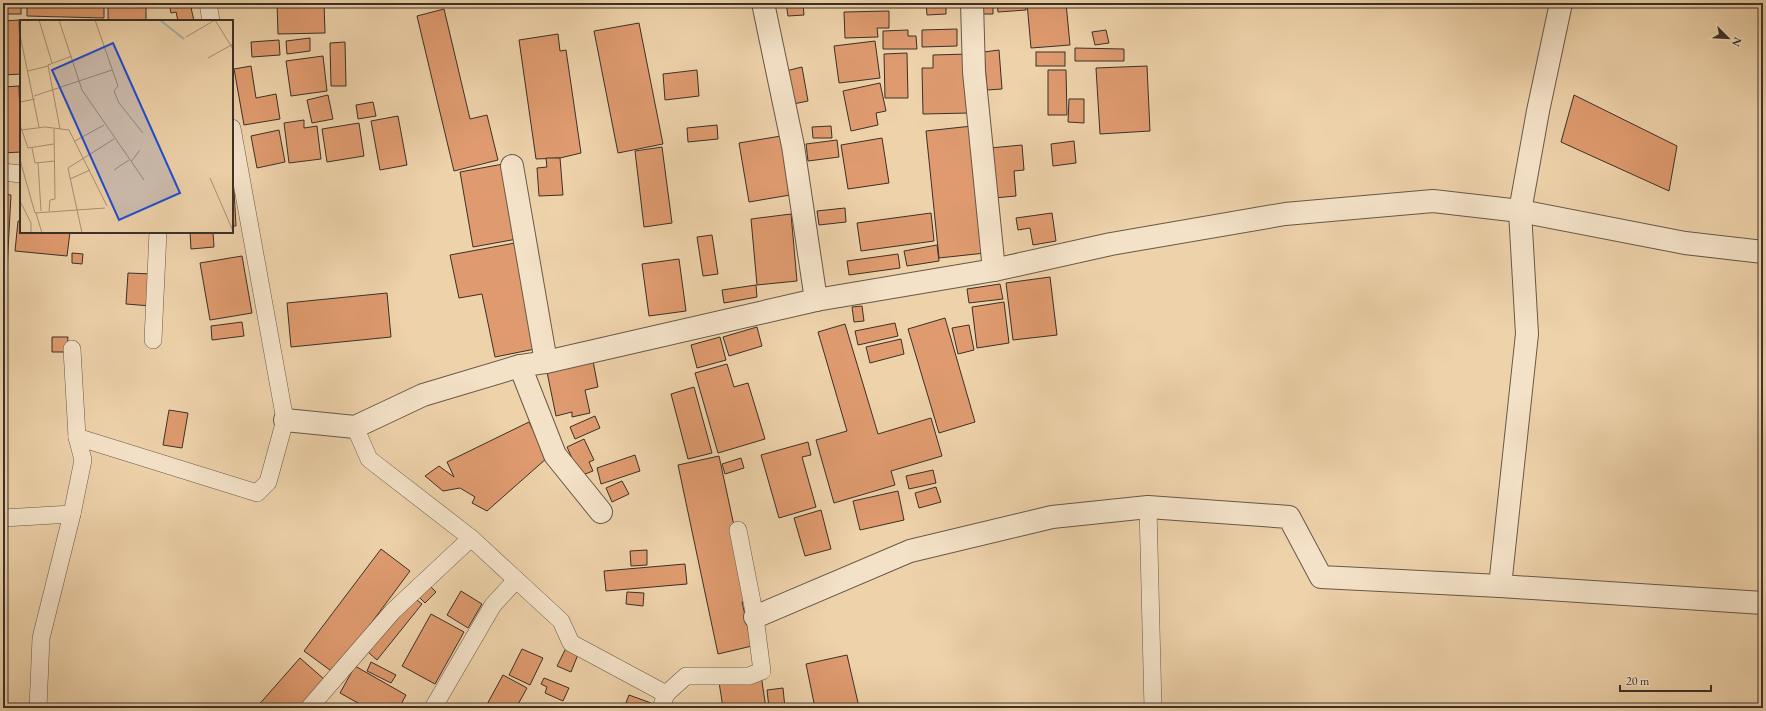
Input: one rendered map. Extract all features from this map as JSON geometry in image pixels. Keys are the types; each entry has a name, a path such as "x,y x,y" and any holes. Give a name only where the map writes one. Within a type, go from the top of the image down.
{"street":[{"path":"763,3 793,146 816,300"},
{"path":"972,3 974,72 994,270"},
{"path":"1500,586 1527,334 1520,211 1538,111 1561,3"},
{"path":"512,166 546,362"},
{"path":"285,420 355,427 423,395 520,366 546,362 816,300 994,270 1111,244 1285,214 1433,201 1520,211 1685,243 1763,252"},
{"path":"520,366 555,455 601,512"},
{"path":"755,617 910,551 1052,517 1148,507 1289,517 1321,577 1500,586 1763,603"}],"lane":[{"path":"208,3 211,20"},
{"path":"77,437 257,493 268,482 285,420 237,178 233,138"},
{"path":"3,172 20,174"},
{"path":"153,340 158,233"},
{"path":"38,708 41,638 72,514 83,460 77,437 72,349"},
{"path":"355,427 369,459 471,538 561,621 572,642 663,701 686,676 750,676 762,671 755,617 738,530"},
{"path":"1148,507 1153,708"},
{"path":"3,518 72,514"},
{"path":"309,708 393,611 471,538"},
{"path":"433,708 492,605 516,580"}],"building":[{"path":"3,3 21,3 21,14 3,14"},
{"path":"27,3 104,3 104,18 27,16"},
{"path":"108,3 146,3 146,20 108,20"},
{"path":"169,3 190,3 194,20 178,20 176,12 171,13"},
{"path":"277,3 324,3 325,33 278,34"},
{"path":"786,3 803,3 804,15 788,16"},
{"path":"845,3 885,3 885,6 844,6"},
{"path":"926,3 966,3 946,4 946,14 927,15"},
{"path":"978,3 993,3 993,14 979,14"},
{"path":"997,3 1026,3 1026,10 998,12"},
{"path":"1027,3 1066,3 1070,45 1031,48"},
{"path":"444,9 470,119 487,115 498,160 454,171 417,16"},
{"path":"889,11 889,28 877,28 878,37 845,38 844,12"},
{"path":"19,20 20,74 3,75 3,21"},
{"path":"639,23 663,144 618,153 594,31"},
{"path":"957,29 957,46 922,47 922,30"},
{"path":"908,30 908,36 916,36 917,49 883,49 883,31"},
{"path":"1106,30 1109,43 1095,45 1092,32"},
{"path":"558,34 560,51 566,50 581,153 560,158 536,159 519,40"},
{"path":"310,38 310,51 287,54 286,41"},
{"path":"279,40 280,55 252,57 251,42"},
{"path":"875,41 880,78 839,83 834,46"},
{"path":"345,42 346,86 331,86 330,43"},
{"path":"1075,48 1124,49 1124,61 1075,61"},
{"path":"999,50 1002,89 987,90 984,52"},
{"path":"1036,52 1065,52 1065,66 1036,66"},
{"path":"907,53 908,98 885,98 884,54"},
{"path":"968,54 969,113 923,114 922,68 933,68 933,55"},
{"path":"323,56 327,91 291,96 286,61"},
{"path":"251,66 256,98 276,94 280,119 244,125 234,69"},
{"path":"1147,66 1150,131 1100,134 1096,68"},
{"path":"802,67 808,101 793,104 786,71"},
{"path":"697,70 699,96 665,100 663,74"},
{"path":"1048,70 1066,70 1067,115 1048,115"},
{"path":"880,83 886,111 876,113 878,125 851,131 843,91"},
{"path":"19,86 20,152 3,153 3,87"},
{"path":"328,95 333,119 312,123 307,100"},
{"path":"1574,95 1677,146 1669,191 1561,142"},
{"path":"1069,99 1084,99 1084,123 1068,122"},
{"path":"373,102 376,116 358,119 356,105"},
{"path":"398,116 407,165 380,170 371,121"},
{"path":"304,120 304,128 317,126 321,159 289,163 284,123"},
{"path":"359,123 364,156 327,162 322,129"},
{"path":"717,125 718,139 688,142 687,128"},
{"path":"831,126 832,138 813,138 812,127"},
{"path":"972,126 985,253 939,258 926,131"},
{"path":"279,130 285,162 257,168 251,136"},
{"path":"781,136 790,195 749,202 739,143"},
{"path":"882,138 889,183 848,189 841,145"},
{"path":"837,140 839,157 808,161 806,144"},
{"path":"1074,141 1076,163 1053,166 1051,144"},
{"path":"1022,145 1024,170 1014,171 1016,196 994,198 990,148"},
{"path":"662,147 672,223 644,227 635,151"},
{"path":"546,158 560,158 563,195 539,196 537,168 547,167"},
{"path":"503,164 517,239 473,247 460,172"},
{"path":"233,190 234,190 236,226 233,226"},
{"path":"3,194 11,195 5,307 3,307"},
{"path":"845,208 846,222 819,225 817,211"},
{"path":"931,213 934,241 861,251 857,223"},
{"path":"1052,213 1056,241 1033,245 1030,228 1018,230 1016,218"},
{"path":"791,214 797,281 757,285 751,219"},
{"path":"18,221 20,221 20,233 70,233 67,256 15,251"},
{"path":"190,233 213,233 214,247 191,249"},
{"path":"712,235 718,274 703,276 697,237"},
{"path":"515,243 535,349 495,357 482,294 459,298 450,255"},
{"path":"937,245 939,261 907,266 904,251"},
{"path":"72,253 83,254 82,264 72,263"},
{"path":"898,254 900,268 849,275 847,261"},
{"path":"242,256 252,313 210,320 200,263"},
{"path":"679,259 686,311 649,316 642,264"},
{"path":"128,273 153,274 151,306 126,304"},
{"path":"1050,277 1057,335 1013,340 1006,283"},
{"path":"1000,284 1003,299 969,303 967,289"},
{"path":"756,285 757,297 724,303 722,290"},
{"path":"387,293 391,337 291,347 287,303"},
{"path":"1004,302 1009,343 977,348 972,307"},
{"path":"862,306 864,321 854,322 852,307"},
{"path":"3,314 5,314 3,335"},
{"path":"945,318 975,422 939,433 908,329"},
{"path":"242,322 244,336 212,340 211,326"},
{"path":"895,323 898,336 858,345 855,331"},
{"path":"845,324 878,434 931,418 942,456 891,471 895,485 834,503 816,440 847,431 818,332"},
{"path":"969,325 974,350 958,354 952,328"},
{"path":"757,327 762,346 729,356 723,337"},
{"path":"52,337 68,337 67,352 52,352"},
{"path":"720,337 726,360 697,368 691,345"},
{"path":"901,339 904,354 870,363 866,347"},
{"path":"593,361 598,387 585,390 590,413 572,417 572,412 556,416 547,372"},
{"path":"727,364 734,387 748,383 765,439 718,453 695,373"},
{"path":"694,387 712,453 688,459 671,394"},
{"path":"169,410 188,413 182,448 163,445"},
{"path":"595,416 600,428 575,439 570,427"},
{"path":"529,422 547,458 487,511 472,503 475,497 460,488 443,491 425,476 439,466 454,477 447,462"},
{"path":"584,439 594,460 589,462 593,471 580,476 567,447"},
{"path":"808,442 811,455 802,457 816,507 779,518 761,455"},
{"path":"635,455 640,471 601,484 597,468"},
{"path":"719,456 750,600 742,602 752,646 718,654 678,465"},
{"path":"741,458 744,468 725,474 722,464"},
{"path":"933,470 936,483 909,489 906,476"},
{"path":"622,481 629,494 612,502 606,488"},
{"path":"936,487 941,502 919,508 915,493"},
{"path":"898,491 904,520 860,530 853,501"},
{"path":"821,510 831,549 805,556 794,518"},
{"path":"381,549 410,571 334,673 304,651"},
{"path":"647,550 647,565 631,566 630,551"},
{"path":"685,564 687,584 606,591 604,571"},
{"path":"427,583 436,592 425,603 416,594"},
{"path":"461,591 482,604 468,628 447,615"},
{"path":"627,592 644,593 643,606 626,604"},
{"path":"413,597 422,604 377,660 368,652"},
{"path":"431,614 464,632 435,684 402,666"},
{"path":"567,646 579,652 571,672 557,666"},
{"path":"522,649 543,658 530,685 509,675"},
{"path":"847,655 859,707 815,708 806,664"},
{"path":"300,658 325,680 301,708 256,708"},
{"path":"371,662 396,675 391,683 367,671"},
{"path":"355,666 406,695 399,708 367,708 340,693"},
{"path":"503,675 527,688 516,708 485,708"},
{"path":"761,675 766,708 723,708 719,682"},
{"path":"544,678 569,688 563,701 545,693 547,687 541,684"},
{"path":"783,688 785,708 769,708 767,690"},
{"path":"629,695 651,703 649,708 624,708"}]}
